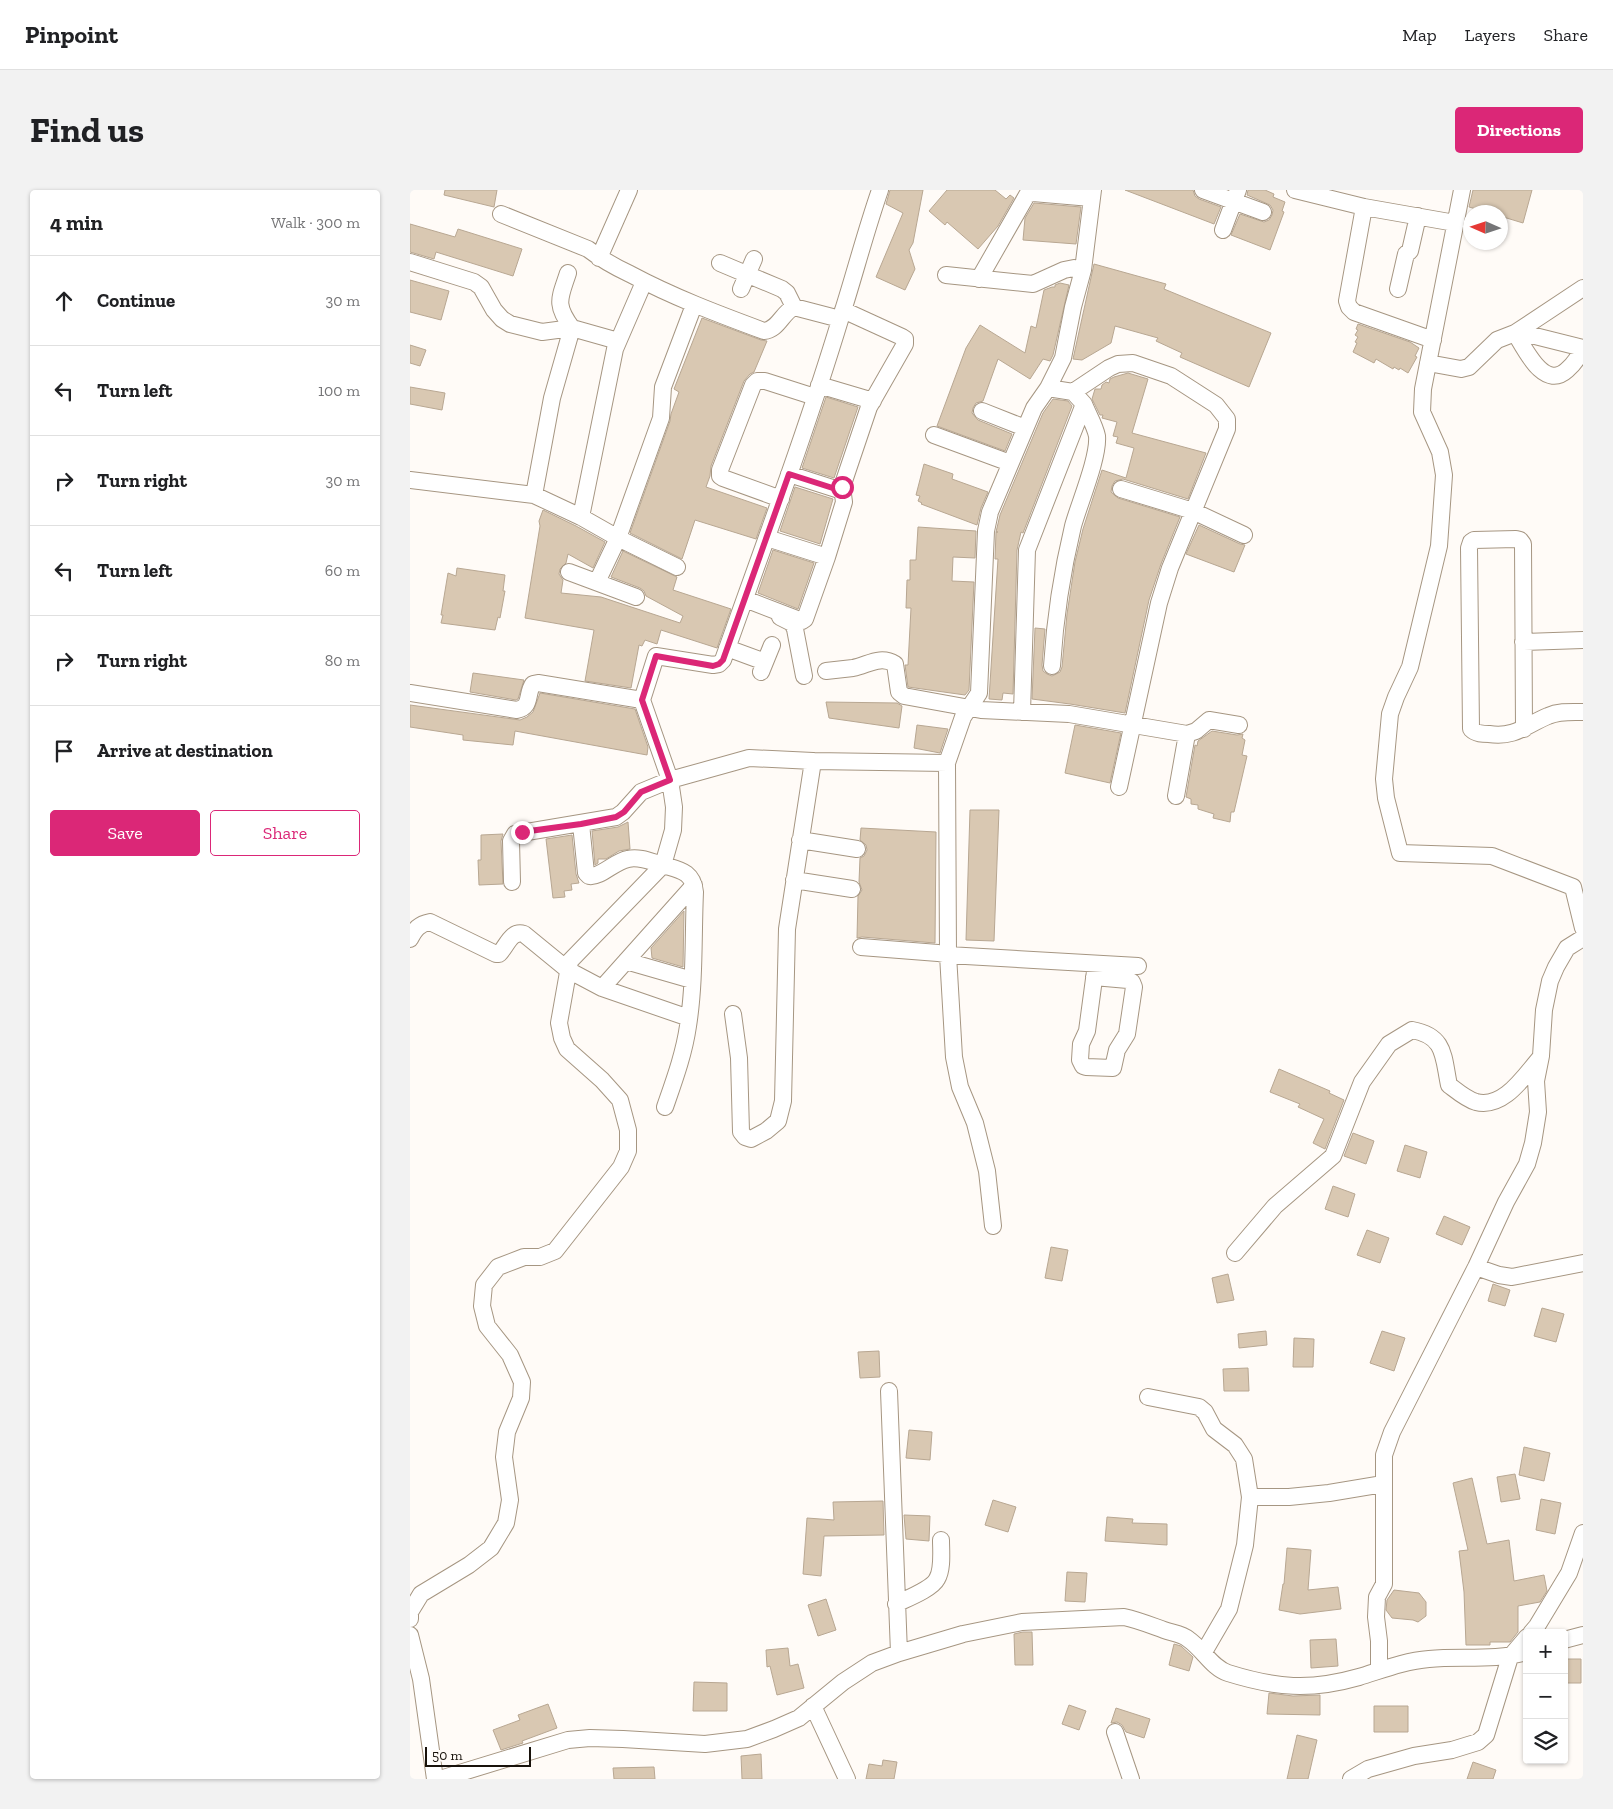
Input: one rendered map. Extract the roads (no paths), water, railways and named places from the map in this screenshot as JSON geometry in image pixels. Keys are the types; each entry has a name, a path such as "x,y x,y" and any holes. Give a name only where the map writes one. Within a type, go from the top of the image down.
{"street":[{"path":"599,258 629,190"},
{"path":"410,1619 410,1612 421,1594 469,1565 491,1548 506,1523 510,1500 504,1457 507,1432 521,1398 522,1382 510,1355 487,1326 482,1306 484,1285 498,1267 524,1258 540,1256 555,1251 621,1167 628,1151 628,1130 620,1100 602,1080 566,1049 559,1023 570,961 662,865 673,830 674,807 670,780 642,700 656,656 713,666 723,660 781,500 842,315 880,190"},
{"path":"1203,190 1236,196 1263,212"},
{"path":"1295,190 1364,207 1456,223"},
{"path":"1462,190 1423,389 1422,412 1440,452 1444,475 1440,546 1410,667 1390,714 1384,779 1386,798 1400,853 1492,856 1573,887 1583,928"},
{"path":"979,279 1027,195 1033,193 1092,194 1083,270 1073,307 1063,358 1048,388 1034,408 990,512 986,531 979,693 963,717 947,763 948,955 954,1057 960,1087 975,1123 987,1171 993,1226"},
{"path":"1223,230 1236,196"},
{"path":"1364,207 1347,301 1349,307 1354,312 1432,340"},
{"path":"501,214 588,249 599,258 644,282 694,305 764,331 774,328 788,310 794,307 842,315 902,337 906,342 873,401 842,491 844,502 827,557 804,620 744,602"},
{"path":"1398,289 1406,254 1404,249 1415,216"},
{"path":"744,282 754,259"},
{"path":"410,262 474,282 481,287 494,310 502,319 510,324 542,332 572,328 618,341"},
{"path":"720,263 744,282 782,289 787,293 794,307"},
{"path":"946,275 1032,284 1064,270 1074,268 1083,270"},
{"path":"534,495 552,398 572,328 560,306 560,296 568,273"},
{"path":"581,517 615,348 644,282"},
{"path":"1428,363 1461,369 1469,367 1497,340 1515,334 1583,288"},
{"path":"597,582 618,538 661,418 663,387 694,305"},
{"path":"1515,334 1532,334 1582,348 1578,359 1566,372 1558,376 1550,376 1542,372 1532,361 1515,334"},
{"path":"1072,392 1109,368 1118,364 1133,363 1171,376 1216,405 1226,419 1227,429 1170,568 1159,603 1119,787"},
{"path":"781,500 720,476 720,470 756,381 765,381 873,401"},
{"path":"1048,388 1072,392 1084,404 1097,437 1095,454 1074,524 1060,588 1055,622 1052,666"},
{"path":"1022,712 1027,550 1084,404"},
{"path":"982,411 1026,428"},
{"path":"934,435 1010,463"},
{"path":"789,474 842,491"},
{"path":"410,480 534,495 677,567"},
{"path":"1121,490 1193,511 1244,536"},
{"path":"767,538 827,557"},
{"path":"1524,729 1522,542 1516,539 1474,540 1469,548 1471,729 1477,733 1501,736 1516,733 1524,729 1548,716 1560,712 1583,712"},
{"path":"569,572 636,597"},
{"path":"744,602 792,624 795,629 804,676"},
{"path":"1523,642 1583,640"},
{"path":"727,648 763,667 772,645"},
{"path":"826,671 855,667 874,661 889,660 895,664 901,694 981,710 1069,714 1187,734 1196,731 1209,720 1239,725"},
{"path":"410,693 517,710 523,708 528,703 529,689 538,682 642,700"},
{"path":"1176,796 1187,734"},
{"path":"512,882 511,841 515,834 616,817 624,812 641,792 670,780 749,758 947,763"},
{"path":"733,1014 739,1058 741,1132 745,1137 757,1137 778,1121 783,1101 788,929 813,761"},
{"path":"581,824 586,873 589,876 598,875 616,863 628,859 639,859 685,871 694,884 692,980 689,1018 680,1064 666,1107"},
{"path":"800,840 857,849"},
{"path":"794,880 852,889"},
{"path":"602,988 694,884"},
{"path":"410,939 417,927 423,923 430,922 499,954 514,934 519,932 568,970 602,988 689,1018"},
{"path":"1379,1670 1379,1642 1376,1617 1377,1597 1384,1584 1384,1455 1392,1432 1476,1267 1506,1202 1527,1164 1533,1143 1538,1112 1536,1081 1541,1056 1544,1010 1550,981 1556,966 1567,948 1583,938"},
{"path":"861,947 938,953 1095,970 1128,980 1132,982 1134,987 1127,1034 1117,1050 1113,1068 1109,1069 1086,1067 1083,1066 1080,1060 1081,1044 1087,1031 1095,970"},
{"path":"626,961 692,980"},
{"path":"1095,970 1138,966"},
{"path":"1235,1253 1275,1206 1333,1156 1362,1082 1389,1044 1412,1030 1426,1033 1442,1049 1449,1086 1465,1097 1477,1102 1494,1100 1509,1093 1541,1056"},
{"path":"1476,1267 1498,1275 1512,1277 1583,1264"},
{"path":"889,1391 899,1653"},
{"path":"1148,1397 1199,1407 1205,1412 1214,1429 1235,1445 1244,1459 1250,1497 1245,1545 1228,1609 1204,1652"},
{"path":"1250,1497 1289,1497 1383,1484"},
{"path":"1534,1629 1569,1573 1583,1533"},
{"path":"896,1604 932,1585 937,1580 941,1540"},
{"path":"440,1779 568,1740 623,1739 706,1744 747,1739 799,1718 843,1682 872,1663 963,1634 1022,1622 1124,1617 1140,1620 1187,1638 1204,1652 1214,1665 1226,1672 1292,1687 1321,1685 1357,1677 1408,1661 1510,1657 1523,1653"},
{"path":"410,1635 421,1679 435,1779"},
{"path":"1568,1640 1582,1640"},
{"path":"1351,1779 1368,1769 1414,1756 1452,1750 1478,1742 1486,1735 1510,1657 1523,1642"},
{"path":"813,1706 847,1779"},
{"path":"1115,1732 1131,1779"}]}
